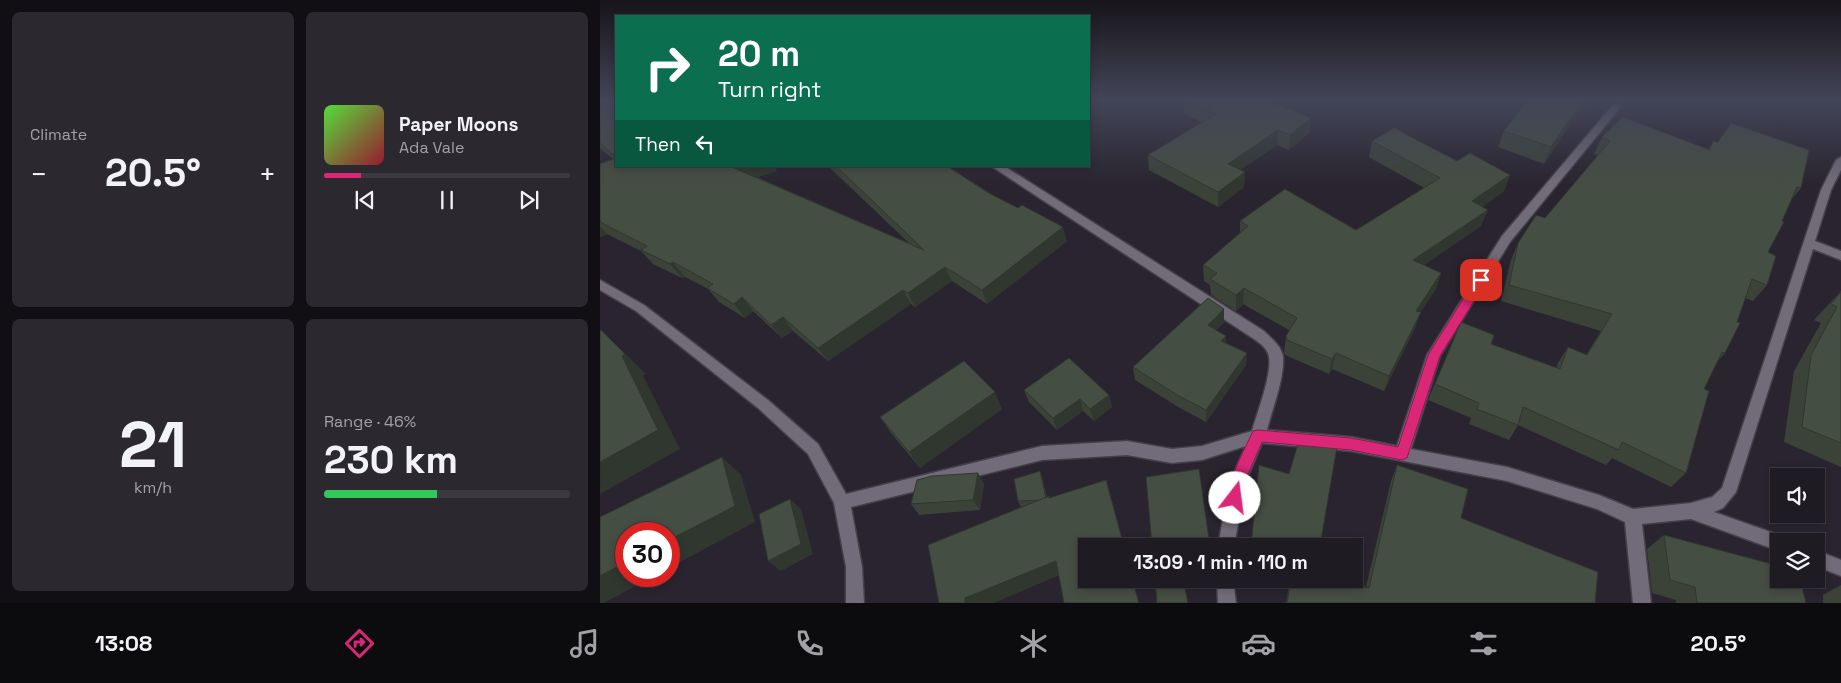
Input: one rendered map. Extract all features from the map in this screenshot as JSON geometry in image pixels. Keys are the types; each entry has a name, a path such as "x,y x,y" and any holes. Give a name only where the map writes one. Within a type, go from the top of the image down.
{"street":[{"path":"1402,454 1434,355 1506,239 1598,128"},
{"path":"842,502 1042,453 1128,448 1172,456 1202,453 1258,436 1351,444 1508,474 1599,502 1633,517 1690,510 1717,503 1728,492 1826,190 1841,160"},
{"path":"998,167 1096,228 1269,344 1276,355 1275,372 1258,436 1238,481 1227,538"},
{"path":"1809,243 1841,256"},
{"path":"600,284 640,308 763,404 813,450 842,502 854,567 855,603"},
{"path":"1690,510 1770,540"},
{"path":"1633,517 1642,603"},
{"path":"1825,562 1841,568"},
{"path":"1226,588 1227,603"}],"building":[{"path":"600,128 615,128 615,156 600,143"},
{"path":"1193,128 1298,128 1290,135 1278,130 1228,164 1245,172 1218,192 1148,155"},
{"path":"1394,128 1457,161 1470,153 1510,175 1472,201 1488,210 1413,260 1441,273 1416,311 1421,312 1389,376 1336,353 1332,359 1287,340 1286,336 1297,318 1244,288 1236,295 1210,279 1217,273 1203,265 1248,226 1240,221 1285,189 1356,230 1440,178 1372,141"},
{"path":"1506,128 1564,128 1551,147 1504,131"},
{"path":"1611,128 1652,128 1710,150 1713,141 1718,142 1727,128 1746,128 1809,150 1801,188 1797,187 1782,221 1784,222 1768,252 1776,256 1767,285 1752,279 1737,322 1740,323 1725,353 1722,352 1704,389 1709,391 1686,473 1622,442 1619,450 1523,407 1518,425 1477,409 1479,403 1435,384 1461,322 1494,335 1491,344 1560,369 1568,347 1587,355 1612,314 1509,285 1518,243 1536,215 1545,218 1610,141 1602,137"},
{"path":"615,158 615,167 736,167 734,168 924,250 837,167 949,167 987,192 1018,208 1022,205 1063,227 982,290 945,267 908,293 903,290 818,348 783,317 771,325 742,297 734,304 707,288 713,284 673,262 670,264 641,250 647,246 600,222 600,164"},
{"path":"1841,292 1841,443 1802,427 1811,355 1837,307 1831,304"},
{"path":"1208,298 1224,309 1208,325 1226,336 1221,341 1247,353 1206,410 1179,396 1133,367"},
{"path":"600,331 625,354 622,356 658,430 600,462"},
{"path":"1069,358 1109,395 1090,409 1080,399 1053,418 1024,390"},
{"path":"964,361 995,392 909,452 880,417"},
{"path":"1300,437 1337,447 1321,538 1252,538 1259,465 1289,474"},
{"path":"722,457 735,506 680,534 680,522 615,522 615,568 600,576 600,517"},
{"path":"1397,465 1468,489 1461,518 1598,572 1595,603 1287,603 1290,588 1369,588"},
{"path":"1199,469 1209,538 1151,538 1146,477"},
{"path":"1040,471 1046,498 1018,501 1014,479"},
{"path":"978,473 973,500 911,504 917,480 932,476"},
{"path":"1106,480 1122,538 1078,538 1078,588 1135,588 1139,603 1064,603 1056,561 965,598 965,603 939,603 928,545 1049,496 1049,498"},
{"path":"790,499 801,544 768,561 759,514"},
{"path":"1664,535 1770,564 1770,588 1802,588 1806,603 1697,603 1695,587 1670,580"},
{"path":"1156,588 1185,588 1188,603 1157,603"}],"route":[{"path":"1235,498 1238,481 1258,436 1351,444 1402,454 1434,355 1481,280"}]}
